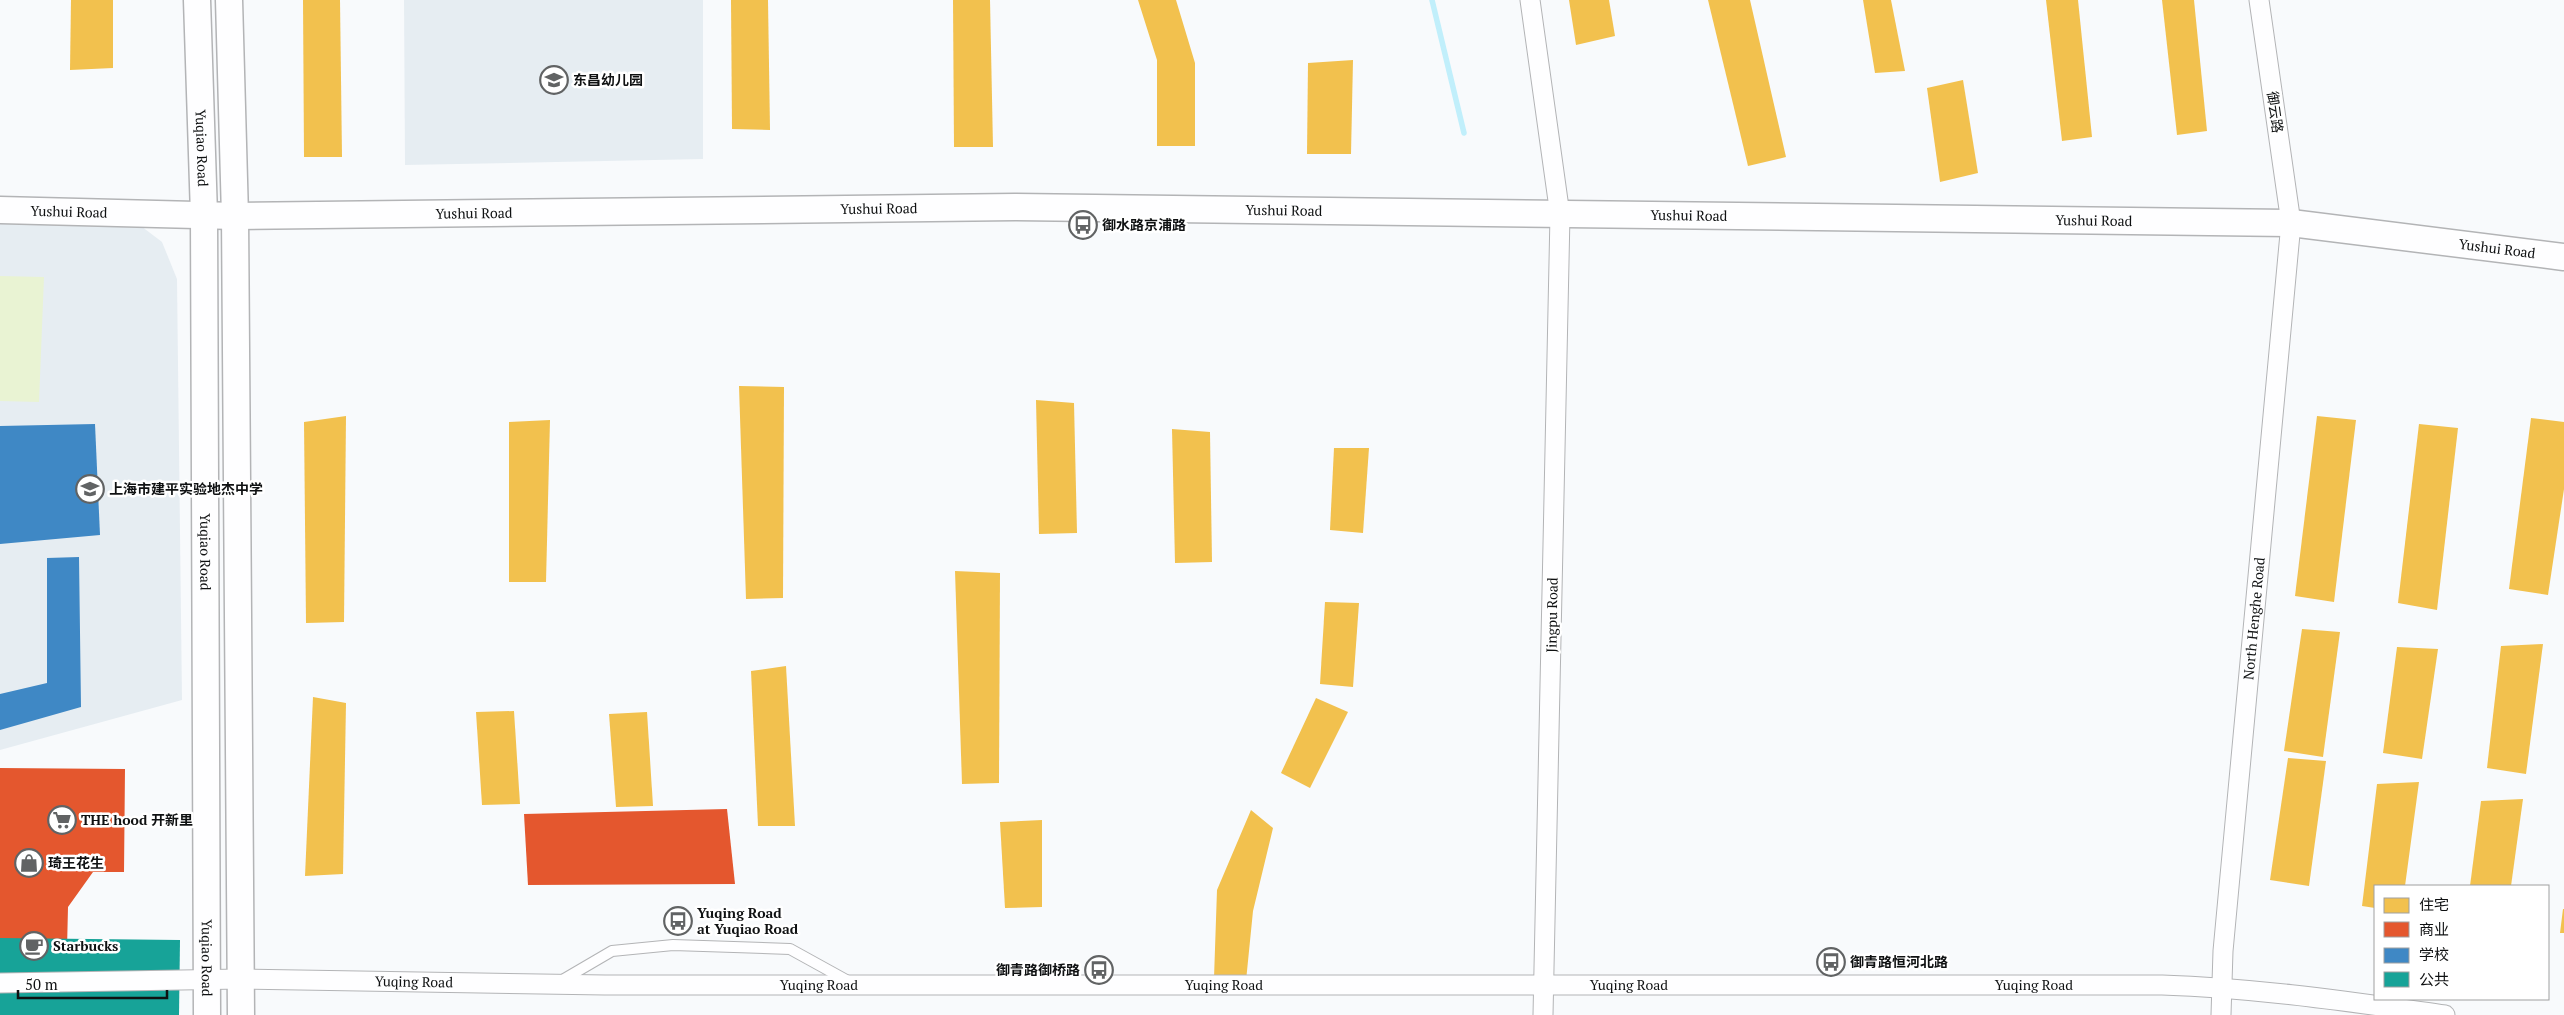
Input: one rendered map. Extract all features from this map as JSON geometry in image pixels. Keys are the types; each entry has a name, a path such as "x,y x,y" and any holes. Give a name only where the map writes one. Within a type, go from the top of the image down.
{"street":[{"name":"Yuqiao Road","path":"197,0 204,215 206,1015"},
{"path":"229,0 234,216 241,1015"},
{"name":"Jingpu Road","path":"1530,0 1560,215 1543,1015"},
{"name":"御云路","path":"2259,0 2291,223"},
{"name":"Yushui Road","path":"0,210 234,216 1016,207 2291,223 2564,257"},
{"name":"North Henghe Road","path":"2221,1015 2291,223"},
{"name":"Yuqing Road","path":"0,983 241,979 855,986 2222,987 2286,992 2445,1015"}],"lane":[{"path":"555,984 612,951 673,945 790,949 855,986"}],"shaded area":[{"name":"东昌幼儿园","path":"404,0 703,0 703,159 405,165"},
{"name":"上海市建平实验地杰中学","path":"0,214 133,220 162,242 177,279 182,700 0,750"}],"green space":[{"path":"0,276 44,277 39,402 0,401"}],"building: 住宅":[{"path":"71,0 113,0 113,68 70,70"},
{"path":"303,0 340,0 342,157 304,157"},
{"path":"731,0 768,0 770,130 732,129"},
{"path":"953,0 990,0 993,147 954,147"},
{"path":"1138,0 1176,0 1195,63 1195,146 1157,146 1157,60"},
{"path":"1569,0 1609,0 1615,36 1576,45"},
{"path":"1708,0 1750,0 1786,157 1748,166"},
{"path":"1863,0 1891,0 1905,71 1875,73"},
{"path":"2046,0 2078,0 2092,137 2062,141"},
{"path":"2162,0 2194,0 2207,131 2177,135"},
{"path":"1353,60 1351,154 1307,154 1308,63"},
{"path":"1963,80 1978,173 1940,182 1927,88"},
{"path":"739,386 784,387 783,598 746,599"},
{"path":"1036,400 1074,403 1077,533 1039,534"},
{"path":"346,416 344,622 306,623 304,422"},
{"path":"2317,416 2356,420 2334,602 2295,596"},
{"path":"2531,418 2564,422 2564,489 2548,595 2509,589"},
{"path":"550,420 546,582 509,582 509,422"},
{"path":"2419,424 2458,428 2437,610 2398,603"},
{"path":"1172,429 1210,432 1212,562 1175,563"},
{"path":"1334,448 1369,448 1363,533 1330,530"},
{"path":"955,571 1000,573 999,783 962,784"},
{"path":"1325,602 1359,603 1353,687 1320,684"},
{"path":"2302,629 2340,632 2323,757 2284,751"},
{"path":"2543,644 2526,774 2487,768 2501,646"},
{"path":"2397,647 2438,649 2422,759 2383,753"},
{"path":"786,666 795,826 758,826 751,671"},
{"path":"313,697 346,703 343,874 305,876"},
{"path":"1316,698 1348,712 1310,788 1281,773"},
{"path":"514,711 520,804 482,805 476,712"},
{"path":"647,712 653,806 616,807 609,714"},
{"path":"2288,758 2326,761 2309,886 2270,880"},
{"path":"2419,782 2405,885 2374,885 2374,908 2362,906 2377,784"},
{"path":"2523,799 2511,885 2470,885 2481,801"},
{"path":"1251,810 1273,828 1253,911 1246,981 1214,978 1217,890"},
{"path":"1042,820 1042,907 1005,908 1000,822"},
{"path":"2563,909 2564,933 2560,933"}],"building: 商业":[{"name":"THE hood 开新里","path":"0,768 125,769 124,872 93,872 68,907 67,949 0,948"},
{"path":"727,809 735,884 528,885 524,814"}],"building: 学校":[{"path":"95,424 100,535 0,544 0,426"},
{"path":"79,557 81,707 0,730 0,694 47,683 47,558"}],"building: 公共":[{"path":"0,938 180,940 179,1015 0,1015"}],"waterway":[{"path":"1432,0 1464,133"}],"place":[{"name":"东昌幼儿园","path":"554,80"},
{"name":"御水路京浦路","path":"1083,225"},
{"name":"上海市建平实验地杰中学","path":"90,489"},
{"name":"THE hood 开新里","path":"62,820"},
{"name":"琦王花生","path":"29,863"},
{"name":"Yuqing Road at Yuqiao Road","path":"678,921"},
{"name":"Starbucks","path":"34,946"},
{"name":"御青路恒河北路","path":"1831,962"},
{"name":"御青路御桥路","path":"1099,970"}]}
